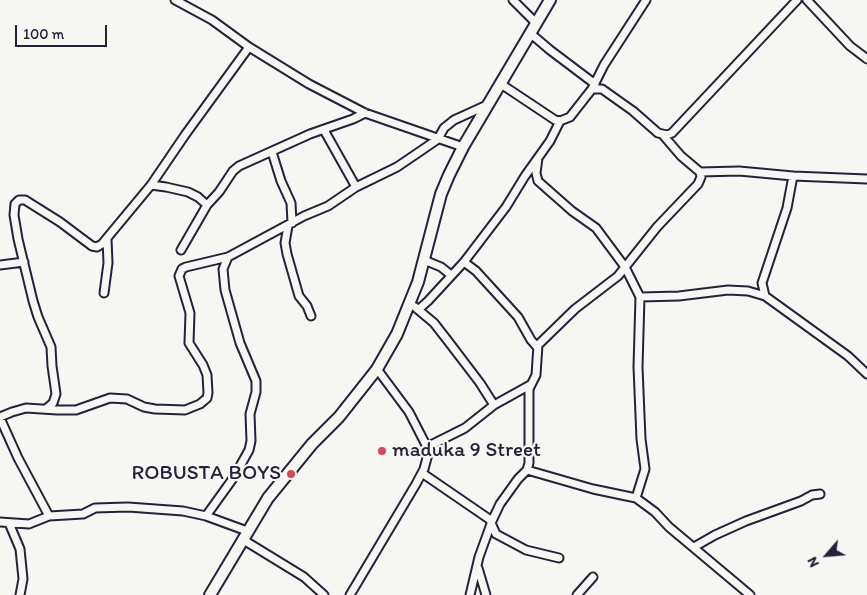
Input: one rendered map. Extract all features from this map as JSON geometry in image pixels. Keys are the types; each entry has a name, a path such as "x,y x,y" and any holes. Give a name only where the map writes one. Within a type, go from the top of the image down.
{"main road":[{"path":"210,595 268,498 312,444 339,416 377,370 396,334 414,306 441,194 463,147 550,0"}],"street":[{"path":"176,0 212,20 249,47 309,84 365,113 463,147"},
{"path":"512,0 536,22"},
{"path":"501,84 555,120 560,121 570,117 593,87 604,65 646,0"},
{"path":"663,135 672,133 797,0"},
{"path":"807,0 850,46 867,59"},
{"path":"530,33 593,87 602,89 663,135 680,156 700,172 739,171 867,180"},
{"path":"46,409 53,403 56,394 51,346 38,317 24,262 14,215 15,204 19,200 24,200 46,213 92,246 97,247 102,244 152,185 185,135 249,47"},
{"path":"49,516 18,458 0,418 20,409 76,410 110,398 127,399 144,407 155,409 185,410 200,404 207,398 207,375 204,365 189,343 190,313 179,276 180,272 186,267 228,257 335,202 356,187 397,167 438,139 444,128 454,120 488,104"},
{"path":"181,250 207,205 219,192 233,171 310,134 354,119 365,113"},
{"path":"494,406 480,382 434,323 414,306 428,301 464,262 506,207 560,121"},
{"path":"324,130 356,187"},
{"path":"272,152 281,181 291,203 290,225 285,243 287,254 299,296 307,306 311,316"},
{"path":"538,158 536,173 538,181 572,211 596,228 625,267 640,297 638,367 641,439 645,469 636,498"},
{"path":"427,447 465,428 494,406 530,385 536,375 537,348 539,343 575,308 608,284 625,267 657,227 693,191 701,177 700,172"},
{"path":"765,296 762,284 787,208 792,176"},
{"path":"152,185 188,192 198,197 207,205"},
{"path":"104,292 108,262 107,238"},
{"path":"206,516 234,477 249,450 251,441 250,414 256,392 256,381 240,343 225,290 223,269 228,257"},
{"path":"424,260 441,267 451,275"},
{"path":"0,266 24,262"},
{"path":"464,262 518,316 537,348"},
{"path":"752,292 762,284"},
{"path":"640,297 679,296 728,290 752,292 765,296 848,356 867,374"},
{"path":"350,595 422,473 427,460 427,447 409,412 377,370"},
{"path":"470,595 491,522 508,491 527,470 529,463 530,385"},
{"path":"527,470 593,489 636,498 655,512 669,527 750,595"},
{"path":"422,473 491,522 496,534 526,550 559,558"},
{"path":"694,547 746,521 802,501 812,495 820,494"},
{"path":"0,522 34,523 49,516 82,514 96,508 128,507 183,511 206,516 245,535 304,577 324,595"},
{"path":"9,523 20,549 22,579 20,595"},
{"path":"477,566 486,595"},
{"path":"577,595 593,577"}],"place":[{"name":"maduka 9 Street","path":"382,451"},
{"name":"ROBUSTA BOYS","path":"291,474"}]}
